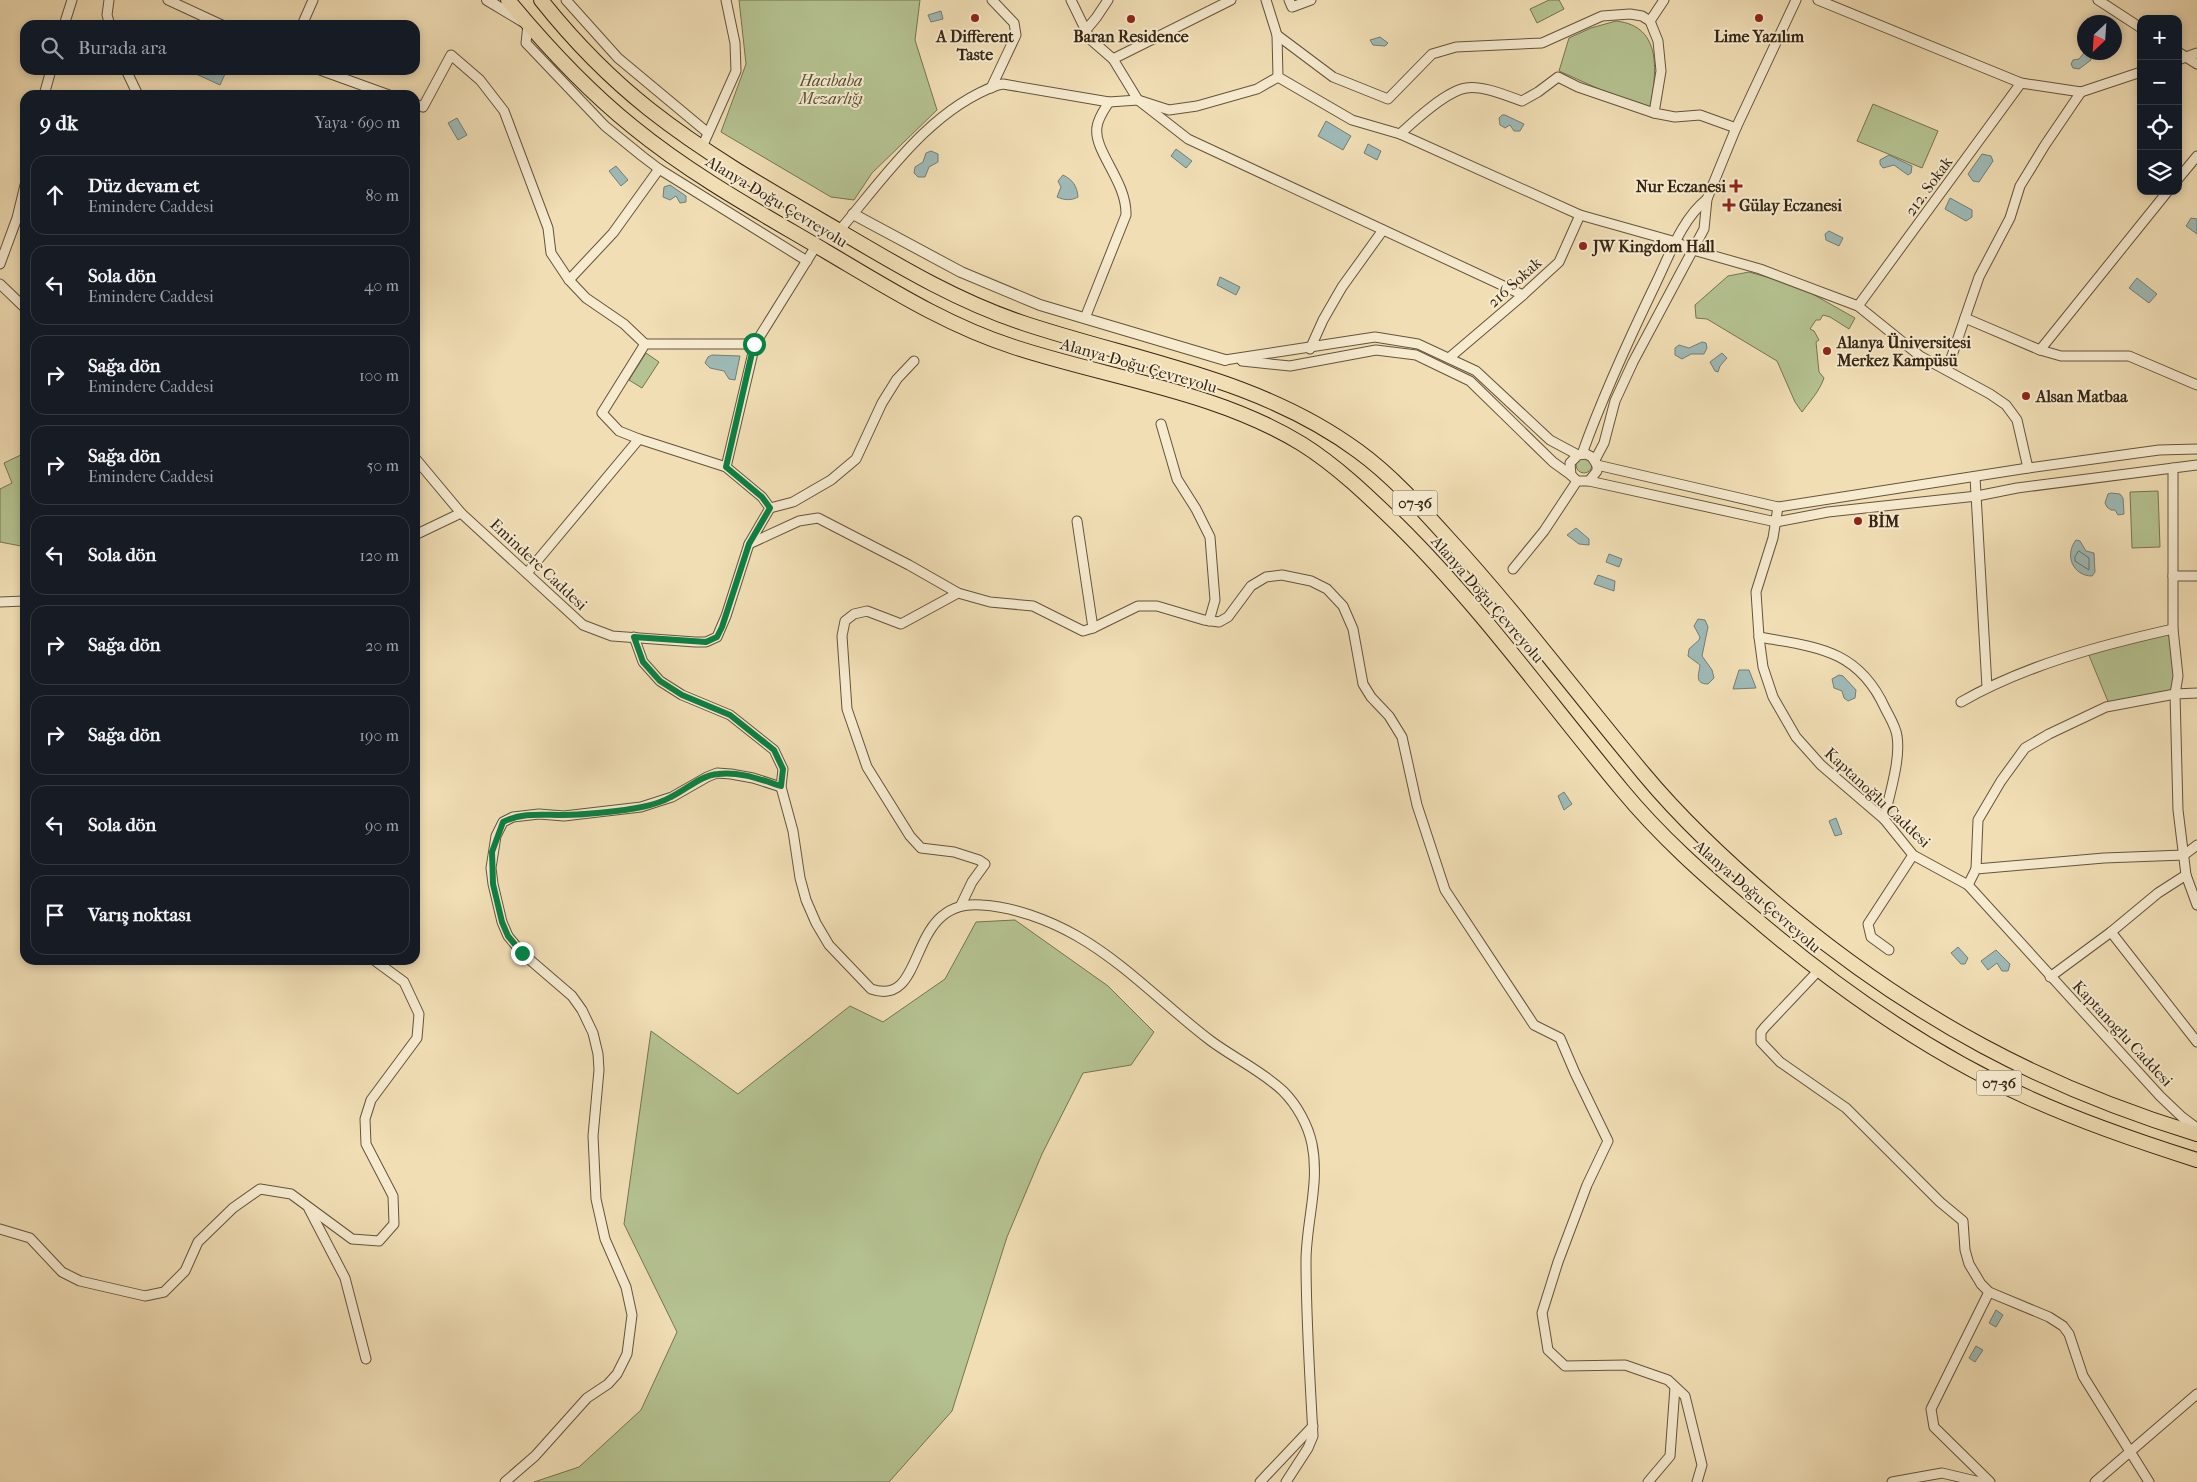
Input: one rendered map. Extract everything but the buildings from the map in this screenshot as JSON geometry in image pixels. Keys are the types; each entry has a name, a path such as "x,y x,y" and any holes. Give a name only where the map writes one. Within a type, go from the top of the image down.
{"highway":[{"name":"Alanya Doğu Çevreyolu","path":"508,0 528,25 582,81 630,125 656,145 703,178 924,310 968,330 1014,347 1223,408 1263,424 1302,444 1377,504 1438,565 1624,792 1669,842 1818,971 1867,1006 1936,1050 2028,1098 2119,1134 2197,1160"},
{"name":"Alanya Doğu Çevreyolu","path":"540,0 624,87 650,110 702,147 934,287 979,308 1030,326 1228,384 1271,400 1310,420 1358,451 1396,482 1471,563 1684,821 1727,862 1823,942 1891,992 1951,1030 1994,1053 2083,1095 2148,1119 2197,1134"}],"street":[{"path":"66,20 72,0"},
{"path":"108,20 107,15 109,0"},
{"path":"168,0 211,20"},
{"path":"304,20 313,0"},
{"path":"487,0 528,25 526,43 605,126 659,169 807,261"},
{"path":"566,0 618,58 708,133"},
{"path":"702,147 736,71 734,43 726,0"},
{"path":"991,88 1016,35 1014,23 992,0"},
{"path":"1071,0 1090,39 1113,59 1138,100 1188,139 1523,296"},
{"path":"1085,31 1108,0"},
{"path":"1113,59 1231,0"},
{"path":"1266,0 1277,36 1278,77"},
{"path":"1289,0 1292,7 1311,0"},
{"path":"1650,21 1664,0"},
{"path":"1589,481 1595,475 1596,462 1604,443 1615,401 1633,362 1704,229 1707,199 1736,128 1796,0"},
{"path":"1818,0 2021,83 2081,92 2137,73"},
{"path":"2098,0 2137,25"},
{"path":"1277,36 1333,77 1388,99 1432,54 1456,47 1542,43 1602,16 1630,14 1642,16 1650,21 1655,28 1660,55 1661,72 1654,113"},
{"path":"2182,58 2197,53"},
{"path":"420,106 423,107 451,56 480,80 504,111 548,228 551,253 569,280 586,298 624,324 645,344 754,344"},
{"path":"2182,58 2197,64"},
{"path":"45,90 50,75"},
{"path":"128,75 136,90"},
{"path":"334,75 375,90"},
{"path":"839,231 924,132 953,107 1002,84 1109,102 1138,100 1168,110 1197,106 1257,89 1278,77"},
{"path":"1278,77 1352,120 1400,134 1580,215 1676,242 1693,250 1760,269 1858,306 1920,356 1990,394 2012,412 2017,420 2028,468"},
{"path":"1400,134 1417,118 1444,98 1466,88 1489,90 1522,101 1558,77 1578,87 1654,113 1675,117 1700,115 1736,128"},
{"name":"212. Sokak","path":"1858,306 2021,83"},
{"path":"1946,370 1979,277 2010,218 2020,186 2081,92"},
{"path":"1085,318 1126,216 1123,190 1096,134 1098,120 1109,102"},
{"path":"2182,174 2197,156"},
{"path":"569,280 613,233 659,169"},
{"path":"2040,350 2165,195"},
{"path":"1513,569 1544,531 1574,478 1570,463 1580,454 1676,242 1694,210 1707,199"},
{"path":"0,264 20,203"},
{"path":"853,214 961,272 1040,305 1225,360 1290,366 1376,350 1416,355 1470,381 1553,462 1574,478 1776,522 1828,512 1977,496 2018,488 2197,465"},
{"name":"216 Sokak","path":"1449,358 1523,296 1558,262 1580,215"},
{"path":"1310,348 1342,286 1383,230"},
{"path":"726,467 754,344 816,246"},
{"path":"0,284 20,303"},
{"path":"1965,318 2040,350 2061,356 2129,356 2197,385"},
{"path":"1225,360 1375,338 1418,344 1476,370 1558,445 1590,456 1596,462 1778,507 2028,468 2159,450 2197,449"},
{"path":"645,344 602,413 619,431 726,467 762,497 770,508 793,502 831,480 856,459 882,402 896,379 914,361"},
{"path":"1161,424 1177,479 1196,509 1210,537 1215,600 1209,621"},
{"path":"527,573 639,438"},
{"name":"Emindere Caddesi","path":"420,464 461,512 571,616 583,625 612,636 695,642 706,642 717,637 726,616 749,544 770,508"},
{"path":"2173,468 2173,629 2178,676 2175,694 2178,810 2186,875 2197,905"},
{"path":"1975,477 1987,687"},
{"name":"Kaptanoğlu Caddesi","path":"1778,507 1776,522 1756,592 1759,637 1763,667 1773,697 1796,737 1821,765 1884,819 1913,855 1968,886 2050,977"},
{"path":"420,532 461,512"},
{"path":"749,544 799,521 818,518 910,565 958,593 990,602 1033,606 1083,631 1138,606 1156,606 1219,622 1228,617 1251,586 1266,577 1282,574 1311,582 1327,589 1343,606 1352,629 1363,684 1371,697 1390,716 1402,737 1417,805 1445,890 1534,1026 1560,1038 1608,1141 1587,1186 1558,1262 1542,1313 1548,1350 1565,1366 1625,1365 1668,1380 1686,1396 1702,1465 1697,1482"},
{"path":"1077,521 1093,628"},
{"path":"2173,576 2197,576"},
{"path":"958,593 901,624 867,611 854,614 845,621 842,636 847,709 868,767 910,836 921,848 954,852 979,860 985,864 972,882 961,905"},
{"path":"0,602 20,601"},
{"path":"1961,702 1997,682 2112,643 2173,629"},
{"path":"634,637 643,662 660,681 682,695 730,715 774,750 783,769 781,786 793,831 800,878 816,923 829,946 871,989 889,992 904,984 927,933 936,921 947,912 961,905 982,904 1004,908 1055,925 1105,955 1211,1042 1282,1091 1295,1106 1307,1130 1314,1160 1306,1260 1313,1436 1308,1448 1286,1482"},
{"path":"1759,637 1822,649 1844,659 1863,673 1877,690 1898,736 1896,768 1884,819"},
{"path":"1968,886 1976,869 1978,820 2000,781 2025,748 2049,734 2106,707 2175,694 2197,693"},
{"path":"505,1482 535,1456 587,1398 608,1384 617,1374 627,1354 632,1315 626,1287 605,1239 597,1206 593,1136 599,1070 598,1054 592,1032 582,1010 572,996 522,953 508,936 502,922 493,884 492,852 496,836 503,822 513,817 540,814 564,816 641,807 672,797 707,777 717,774 731,774 753,778 781,786"},
{"path":"1976,869 2104,858 2184,854 2197,845"},
{"path":"1889,950 1871,937 1868,924 1913,855"},
{"path":"2050,977 2111,932 2158,893 2186,875"},
{"path":"2111,932 2197,1042"},
{"path":"0,1229 30,1238 62,1272 80,1281 145,1296 164,1292 185,1271 198,1242 233,1208 260,1189 291,1194 352,1239 379,1241 394,1224 393,1196 366,1144 365,1119 371,1100 417,1038 419,1014 404,982 381,965"},
{"path":"1818,971 1765,1027 1761,1032 1761,1042 1780,1062 1846,1108 1940,1202 1963,1221 1965,1250 1969,1264 1981,1284 1989,1292 2049,1317 2063,1326 2069,1334 2083,1376 2149,1482"},
{"name":"Kaptanoglu Caddesi","path":"2050,977 2160,1096 2197,1128"},
{"path":"307,1206 345,1278 366,1359"},
{"path":"1989,1292 1931,1409 1934,1427 1990,1482"},
{"path":"1648,1482 1670,1456 1675,1387"},
{"path":"2095,1482 2197,1394"},
{"path":"1260,1482 1312,1426"},
{"path":"1892,1482 1942,1473 1980,1482"}],"green space":[{"name":"Hacıbaba Mezarlığı","path":"739,0 920,0 915,40 937,110 872,173 854,200 831,197 721,132 746,64"},
{"path":"1549,0 1559,0 1564,9 1537,23 1530,9"},
{"path":"1616,21 1631,25 1642,32 1649,42 1655,68 1650,109 1559,71 1569,38 1591,28"},
{"path":"1873,104 1938,131 1922,168 1857,141"},
{"path":"1749,272 1809,292 1855,318 1849,329 1830,317 1823,315 1820,320 1816,320 1810,329 1814,331 1819,340 1816,342 1819,372 1824,378 1817,392 1802,412 1795,402 1777,361 1707,319 1696,318 1695,305 1728,276"},
{"path":"646,353 659,362 642,388 629,380"},
{"path":"20,455 20,546 0,542 0,489 12,483 4,463"},
{"path":"1584,457 1590,459 1592,465 1590,471 1584,473 1578,471 1576,465 1578,459"},
{"path":"2158,491 2160,547 2132,548 2130,492"},
{"path":"2171,633 2176,675 2173,692 2109,704 2088,653"},
{"path":"1015,920 1108,986 1154,1032 1131,1065 1083,1073 1042,1154 1007,1237 952,1411 889,1482 534,1482 579,1467 641,1410 677,1332 624,1224 651,1031 738,1094 850,1006 883,1022 945,979 976,922"}],"water":[{"path":"941,11 943,19 931,22 928,15"},
{"path":"1380,37 1388,43 1385,46 1373,45 1370,40"},
{"path":"2073,60 2091,60 2079,69 2073,68 2071,64"},
{"path":"198,75 225,75 220,85"},
{"path":"1502,115 1524,124 1520,131 1514,131 1510,125 1505,128 1500,125 1499,118"},
{"path":"457,118 467,135 458,140 448,123"},
{"path":"1326,121 1351,136 1343,150 1318,136"},
{"path":"1368,144 1381,151 1377,160 1364,153"},
{"path":"1176,149 1192,161 1186,168 1171,156"},
{"path":"931,151 938,154 938,162 929,167 925,177 918,177 914,173 915,167 923,162 926,153"},
{"path":"1982,154 1991,156 1993,161 1979,182 1973,181 1968,174"},
{"path":"1889,155 1912,166 1911,173 1908,175 1894,165 1883,168 1880,160"},
{"path":"616,166 628,180 621,186 609,171"},
{"path":"1063,175 1074,184 1078,197 1068,200 1057,197 1061,187 1058,181"},
{"path":"670,185 686,196 686,202 680,203 676,196 670,200 663,197 664,187"},
{"path":"1950,198 1972,210 1972,217 1966,221 1945,209"},
{"path":"2191,218 2197,219 2197,234 2186,226"},
{"path":"1829,231 1843,238 1839,246 1826,240 1825,234"},
{"path":"1220,277 1240,287 1236,295 1217,285"},
{"path":"2137,278 2157,294 2149,303 2129,288"},
{"path":"1702,342 1706,343 1707,348 1704,354 1691,354 1682,359 1675,355 1675,348 1679,345 1689,348"},
{"path":"1722,353 1727,358 1720,366 1718,372 1715,371 1710,362"},
{"path":"712,355 740,356 735,380 729,379 724,371 710,368 705,363 708,357"},
{"path":"2108,494 2120,494 2123,498 2124,514 2118,515 2115,510 2107,507 2105,503"},
{"path":"1576,528 1589,539 1589,545 1579,544 1567,535"},
{"path":"2076,540 2080,541 2086,551 2094,553 2095,572 2092,576 2085,575 2075,569 2072,564 2072,546"},
{"path":"1609,554 1622,559 1619,567 1606,562"},
{"path":"1598,575 1615,581 1614,591 1594,584"},
{"path":"1698,619 1705,620 1708,627 1702,656 1712,670 1714,678 1708,684 1704,684 1699,680 1700,665 1688,656 1689,649 1700,637 1694,626"},
{"path":"1739,670 1749,670 1756,688 1733,689"},
{"path":"1839,675 1843,676 1856,690 1855,698 1848,701 1844,698 1842,691 1834,688 1832,679"},
{"path":"1564,792 1572,804 1564,810 1558,796"},
{"path":"1836,818 1842,834 1835,836 1829,821"},
{"path":"1958,947 1968,958 1965,964 1961,964 1951,953"},
{"path":"1996,950 2010,964 2008,971 2002,971 1997,963 1988,970 1981,961"},
{"path":"1996,1310 2003,1315 1996,1327 1989,1323"},
{"path":"1976,1346 1983,1350 1975,1362 1969,1358"}],"place":[{"name":"A Different Taste","path":"975,18"},
{"name":"Lime Yazılım","path":"1759,18"},
{"name":"Baran Residence","path":"1131,19"},
{"name":"Nur Eczanesi","path":"1736,186"},
{"name":"Gülay Eczanesi","path":"1729,205"},
{"name":"JW Kingdom Hall","path":"1583,246"},
{"name":"Alanya Üniversitesi Merkez Kampüsü","path":"1827,351"},
{"name":"Alsan Matbaa","path":"2026,396"},
{"name":"BİM","path":"1858,521"}],"route":[{"path":"522,953 508,936 502,922 493,884 492,852 496,836 503,822 513,817 526,815 564,816 641,807 672,797 707,777 717,774 731,774 753,778 781,786 783,769 774,750 730,715 716,707 671,690 650,672 643,662 634,637 706,642 717,637 722,627 749,544 770,508 762,497 726,467 754,344"}]}
